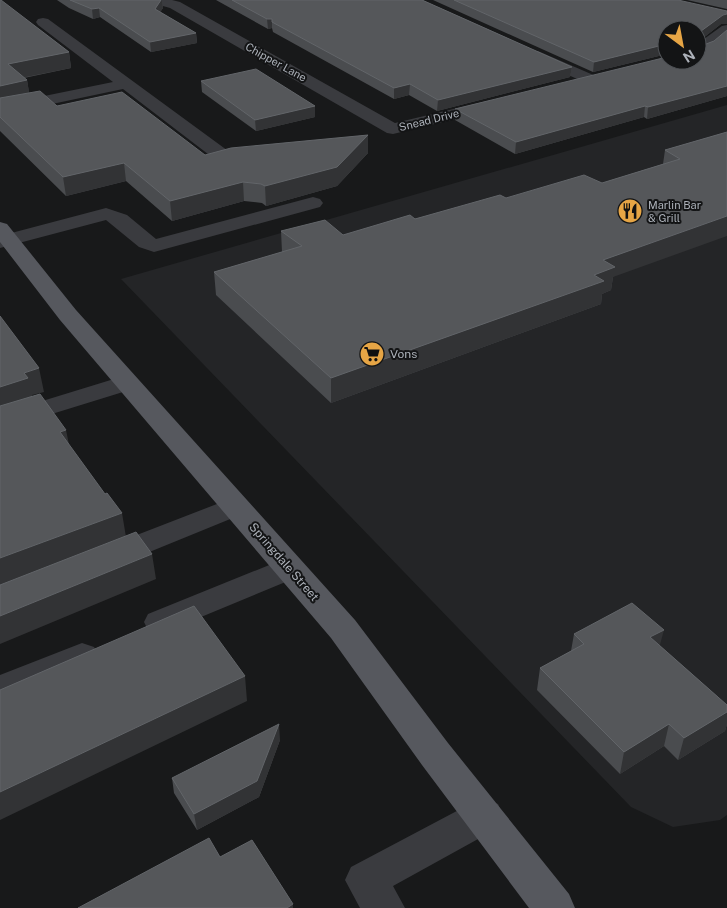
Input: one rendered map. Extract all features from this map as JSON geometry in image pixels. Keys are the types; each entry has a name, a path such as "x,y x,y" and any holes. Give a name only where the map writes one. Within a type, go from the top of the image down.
{"main road":[{"name":"Springdale Street","path":"3,237 127,383 344,629 554,908"}],"street":[{"name":"Chipper Lane","path":"157,0 175,5 393,128"},
{"path":"44,22 228,160"},
{"path":"707,45 727,29"},
{"path":"522,48 592,80"},
{"path":"563,87 609,76"},
{"path":"0,110 126,84"},
{"name":"Snead Drive","path":"393,128 506,101"},
{"path":"3,237 106,214 116,216 143,243 154,246 312,203"},
{"path":"0,422 127,383"},
{"path":"81,568 235,506"},
{"path":"0,690 289,568"},
{"path":"384,908 365,880 484,816"}],"shaded area":[{"path":"727,105 727,815 720,820 673,827 631,807 121,279"}],"building":[{"path":"0,0 69,52 8,64 27,80 0,86"},
{"path":"70,0 161,0 155,9 196,33 150,42 99,8 92,9"},
{"path":"232,0 422,0 572,67 438,100 410,84 394,88 272,22 272,19 267,19"},
{"path":"454,0 678,0 727,11 727,14 707,27 707,20 657,20 657,46 594,62"},
{"path":"727,30 727,86 648,107 645,106 516,142 455,109 657,59 657,70 707,70 707,44 714,41"},
{"path":"256,69 315,106 255,120 201,81"},
{"path":"40,91 57,106 122,92 205,155 231,148 368,135 337,167 265,186 243,182 170,201 124,163 63,177 0,117 0,98"},
{"path":"727,132 727,216 603,260 615,267 594,275 604,281 331,378 214,272 302,246 281,231 325,220 343,235 410,215 415,219 500,195 506,198 584,175 602,183 680,159 665,150"},
{"path":"0,316 39,368 24,373 28,378 0,387"},
{"path":"40,394 66,430 60,432 105,494 107,493 122,513 0,558 0,406"},
{"path":"136,532 152,554 0,616 0,585"},
{"path":"632,603 664,630 650,637 727,705 727,712 684,738 669,724 624,752 540,668 584,644 574,634"},
{"path":"194,606 245,676 0,792 0,690"},
{"path":"279,724 257,781 194,814 172,778"},
{"path":"209,838 220,857 252,840 293,904 287,908 78,908"}],"place":[{"name":"Marlin Bar & Grill","path":"630,211"},
{"name":"Vons","path":"372,354"}]}
